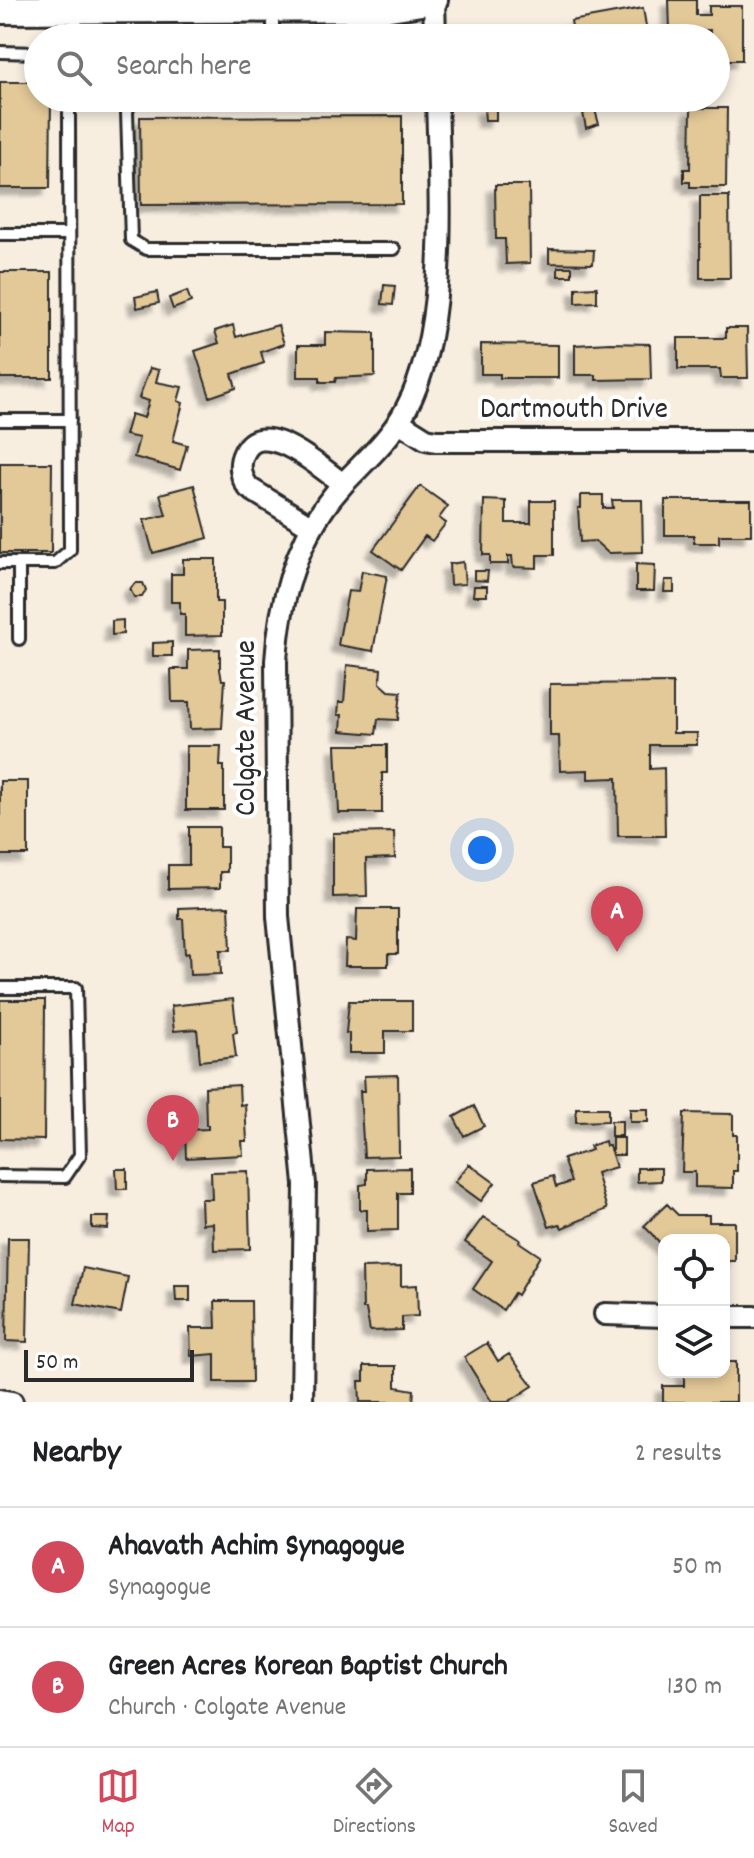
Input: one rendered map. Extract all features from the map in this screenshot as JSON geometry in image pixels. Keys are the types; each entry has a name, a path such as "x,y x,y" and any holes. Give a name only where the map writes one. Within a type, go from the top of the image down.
{"street":[{"path":"0,10 384,8 434,0 435,24"},
{"name":"Colgate Avenue","path":"302,1402 305,1184 278,917 276,661 282,607 295,563 312,527 327,503 399,422 416,387 435,305 440,208 437,112"},
{"name":"Dartmouth Drive","path":"399,422 426,439 436,441 754,441"},
{"path":"312,527 249,488 244,481 241,465 246,449 258,440 277,441 343,484"},
{"path":"605,1314 658,1316"},
{"path":"730,1317 754,1317"},
{"path":"0,1400 12,1402"}],"lane":[{"path":"76,9 77,24"},
{"path":"273,9 273,24"},
{"path":"0,52 24,53"},
{"path":"0,563 55,563 70,550 72,112"},
{"path":"127,112 131,240 146,249 394,249"},
{"path":"0,234 69,234"},
{"path":"0,420 70,420"},
{"path":"19,563 19,639"},
{"path":"0,988 76,988 80,1155 65,1177 0,1176"}],"building":[{"path":"669,0 696,0 696,15 709,15 709,6 742,6 742,60 730,60 730,24 670,24"},
{"path":"643,8 646,24 572,24 571,21"},
{"path":"0,82 24,82 24,112 51,112 50,188 0,188"},
{"path":"484,112 496,112 496,120 485,120"},
{"path":"596,112 599,124 586,128 583,113"},
{"path":"691,112 727,112 726,187 690,187 690,182 684,182 684,169 690,169"},
{"path":"402,116 402,204 141,205 140,117"},
{"path":"495,185 529,185 530,263 506,264 505,239 496,239"},
{"path":"700,196 729,196 730,278 700,278"},
{"path":"549,249 594,250 593,264 549,263"},
{"path":"558,267 572,267 572,276 558,276"},
{"path":"0,272 52,272 52,378 0,378"},
{"path":"384,285 395,286 393,305 382,304"},
{"path":"597,287 597,302 576,303 576,288"},
{"path":"187,291 191,302 173,309 169,298"},
{"path":"157,292 159,303 137,308 135,297"},
{"path":"233,325 236,337 278,325 284,344 261,352 264,363 232,374 236,388 210,397 195,351 219,343 215,331"},
{"path":"726,328 747,328 748,378 721,378 720,369 678,369 678,338 726,338"},
{"path":"325,332 375,333 375,376 336,378 335,382 320,382 320,377 298,377 298,345 325,345"},
{"path":"481,344 558,345 558,378 500,378 500,374 481,374"},
{"path":"650,344 651,379 596,380 596,375 575,375 575,345"},
{"path":"150,368 159,370 156,382 182,387 178,401 183,403 173,441 187,445 180,470 134,457 139,438 125,435 131,414 144,418 149,401 139,398"},
{"path":"0,463 52,463 51,553 0,553"},
{"path":"194,485 208,538 153,553 144,520 166,515 160,494"},
{"path":"420,486 448,506 439,518 446,523 432,541 425,536 401,570 373,550"},
{"path":"581,495 603,495 603,508 613,508 612,500 642,500 643,552 608,553 595,541 580,542 578,508 581,508"},
{"path":"484,500 506,501 506,523 531,523 531,501 554,501 554,555 537,555 537,568 513,567 512,556 508,556 508,564 490,564 490,555 483,555"},
{"path":"665,500 751,500 751,535 719,535 719,543 694,543 694,535 665,535"},
{"path":"183,559 216,559 216,602 222,602 222,635 185,636 185,614 180,614 180,602 171,602 171,574 183,574"},
{"path":"463,562 465,584 450,585 449,564"},
{"path":"636,564 655,565 654,591 636,591"},
{"path":"362,571 387,576 373,651 338,645 348,591 358,592"},
{"path":"474,571 488,571 487,581 474,580"},
{"path":"665,580 674,580 674,592 664,592"},
{"path":"135,583 143,583 146,590 142,597 134,597 130,589"},
{"path":"474,586 487,586 487,596 473,596"},
{"path":"123,620 123,634 112,635 112,621"},
{"path":"172,642 172,656 153,656 153,643"},
{"path":"220,649 220,670 222,680 225,680 222,728 190,729 189,702 172,702 171,669 188,669 188,650"},
{"path":"347,665 381,669 380,683 389,691 401,692 398,720 378,719 376,734 341,731 339,702 344,702"},
{"path":"673,683 673,733 697,733 697,745 650,745 650,769 664,768 665,836 618,836 617,778 588,779 588,770 560,771 559,736 550,736 550,684"},
{"path":"336,745 387,745 387,773 382,773 382,813 339,813"},
{"path":"186,746 221,746 224,810 186,810"},
{"path":"0,781 28,781 28,855 0,855"},
{"path":"189,827 219,827 219,847 227,847 227,872 220,872 220,888 168,889 168,865 189,865"},
{"path":"394,832 395,858 366,859 367,896 333,897 333,833"},
{"path":"229,906 231,950 220,950 221,974 190,975 189,953 185,954 183,919 179,919 179,908"},
{"path":"357,909 398,909 398,954 388,954 388,966 345,966 346,940 356,941"},
{"path":"233,999 236,1057 200,1061 197,1029 174,1031 171,1006"},
{"path":"0,1000 45,1000 44,1140 0,1139"},
{"path":"349,1001 412,1001 412,1031 385,1031 385,1053 349,1053 349,1033 346,1033"},
{"path":"398,1075 399,1156 364,1157 360,1091 365,1091 364,1076"},
{"path":"239,1085 240,1105 245,1104 247,1141 242,1141 243,1155 186,1158 185,1130 208,1129 205,1087"},
{"path":"474,1106 484,1126 464,1136 454,1117"},
{"path":"576,1108 608,1108 608,1121 576,1122"},
{"path":"630,1109 648,1109 648,1122 630,1122"},
{"path":"684,1113 733,1114 733,1135 737,1135 737,1171 733,1171 733,1188 695,1187 695,1172 682,1172"},
{"path":"611,1121 622,1121 622,1136 611,1136"},
{"path":"612,1138 624,1138 624,1155 612,1155"},
{"path":"605,1141 616,1167 596,1173 607,1209 562,1228 560,1224 549,1227 534,1182 553,1176 556,1187 571,1182 563,1159 592,1150 590,1146"},
{"path":"469,1164 495,1183 481,1201 455,1182"},
{"path":"410,1168 410,1193 398,1193 398,1230 367,1231 367,1210 360,1210 360,1185 367,1184 367,1169"},
{"path":"637,1168 661,1168 661,1181 637,1182"},
{"path":"116,1169 127,1169 127,1189 117,1189"},
{"path":"248,1171 250,1249 214,1250 213,1223 202,1224 201,1199 212,1199 211,1172"},
{"path":"667,1204 678,1215 709,1215 709,1222 735,1222 735,1261 730,1261 730,1234 658,1234 658,1241 644,1226"},
{"path":"92,1217 109,1217 108,1229 92,1228"},
{"path":"483,1217 540,1256 517,1295 514,1293 503,1310 473,1289 492,1261 465,1242"},
{"path":"8,1238 29,1238 27,1342 6,1341"},
{"path":"401,1267 401,1286 417,1285 418,1316 402,1317 402,1330 370,1331 366,1309 363,1309 362,1268"},
{"path":"83,1268 128,1277 121,1313 75,1304"},
{"path":"175,1286 190,1286 190,1301 176,1301"},
{"path":"215,1301 251,1301 252,1382 215,1382 215,1354 191,1356 190,1328 216,1328"},
{"path":"487,1343 498,1361 509,1354 533,1386 508,1402 492,1402 464,1357"},
{"path":"730,1362 736,1362 736,1402 663,1402 663,1386 684,1386 684,1378 730,1378"},
{"path":"364,1366 396,1366 396,1387 414,1390 413,1402 360,1402 359,1381 364,1381"}],"place":[{"name":"Ahavath Achim Synagogue","path":"617,952"},
{"name":"Green Acres Korean Baptist Church","path":"173,1161"}]}
